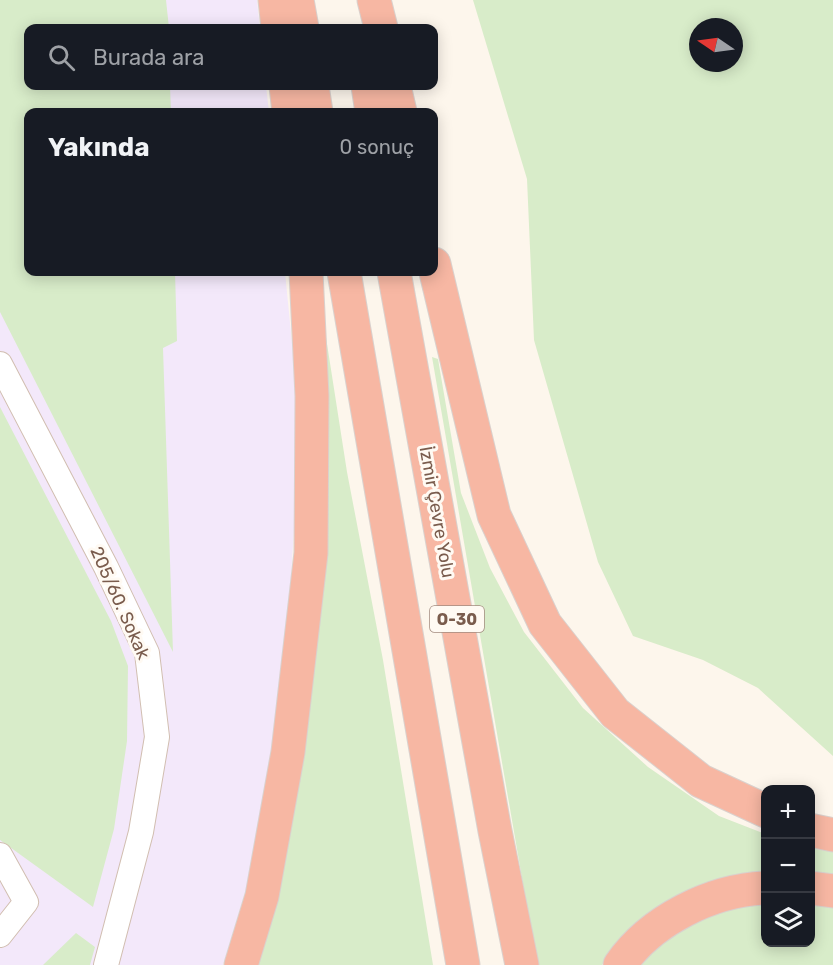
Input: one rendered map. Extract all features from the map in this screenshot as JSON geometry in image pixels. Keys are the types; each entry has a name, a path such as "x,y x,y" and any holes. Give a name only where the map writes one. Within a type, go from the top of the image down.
{"highway":[{"path":"275,0 278,24"},
{"path":"297,0 301,24"},
{"path":"356,0 359,24"},
{"path":"375,0 380,24"},
{"path":"286,90 289,108"},
{"path":"313,90 315,108"},
{"path":"369,90 371,108"},
{"path":"395,90 399,108"},
{"path":"241,965 262,896 288,752 311,553 312,396 306,276"},
{"name":"O-30","path":"345,276 463,965"},
{"name":"İzmir Çevre Yolu","path":"395,276 495,831 522,965"},
{"path":"437,276 494,515 545,624 615,712 700,781 761,809"},
{"path":"815,831 833,836"},
{"path":"620,965 660,925 696,905 743,889 761,888"},
{"path":"815,889 833,891"}],"street":[{"name":"205/60. Sokak","path":"0,364 106,567 147,653 157,737 141,831 106,965"},
{"path":"0,855 26,902 0,935"}],"shaded area":[{"path":"0,0 257,0 260,24 24,24 24,90 266,90 269,108 24,108 24,276 285,276 297,394 295,512 288,627 257,853 223,965 0,965"}],"green space":[{"path":"0,0 166,0 169,24 24,24 24,90 170,90 171,108 24,108 24,276 175,276 177,341 163,348 173,652 0,312"},
{"path":"473,0 833,0 833,756 758,688 703,660 633,636 598,562 534,340 527,179"},
{"path":"325,331 347,472 383,660 433,965 252,965"},
{"path":"432,357 438,359 461,493 490,568 524,632 583,708 648,767 719,816 761,832 761,878 653,913 610,951 602,965 537,965"},
{"path":"0,407 111,621 128,666 127,741 114,829 93,907 0,840"},
{"path":"815,849 833,852 833,884 815,878"},
{"path":"761,894 761,947 815,947 815,898 833,904 833,965 640,965 663,935"},
{"path":"76,933 95,947 90,965 43,965"}]}
